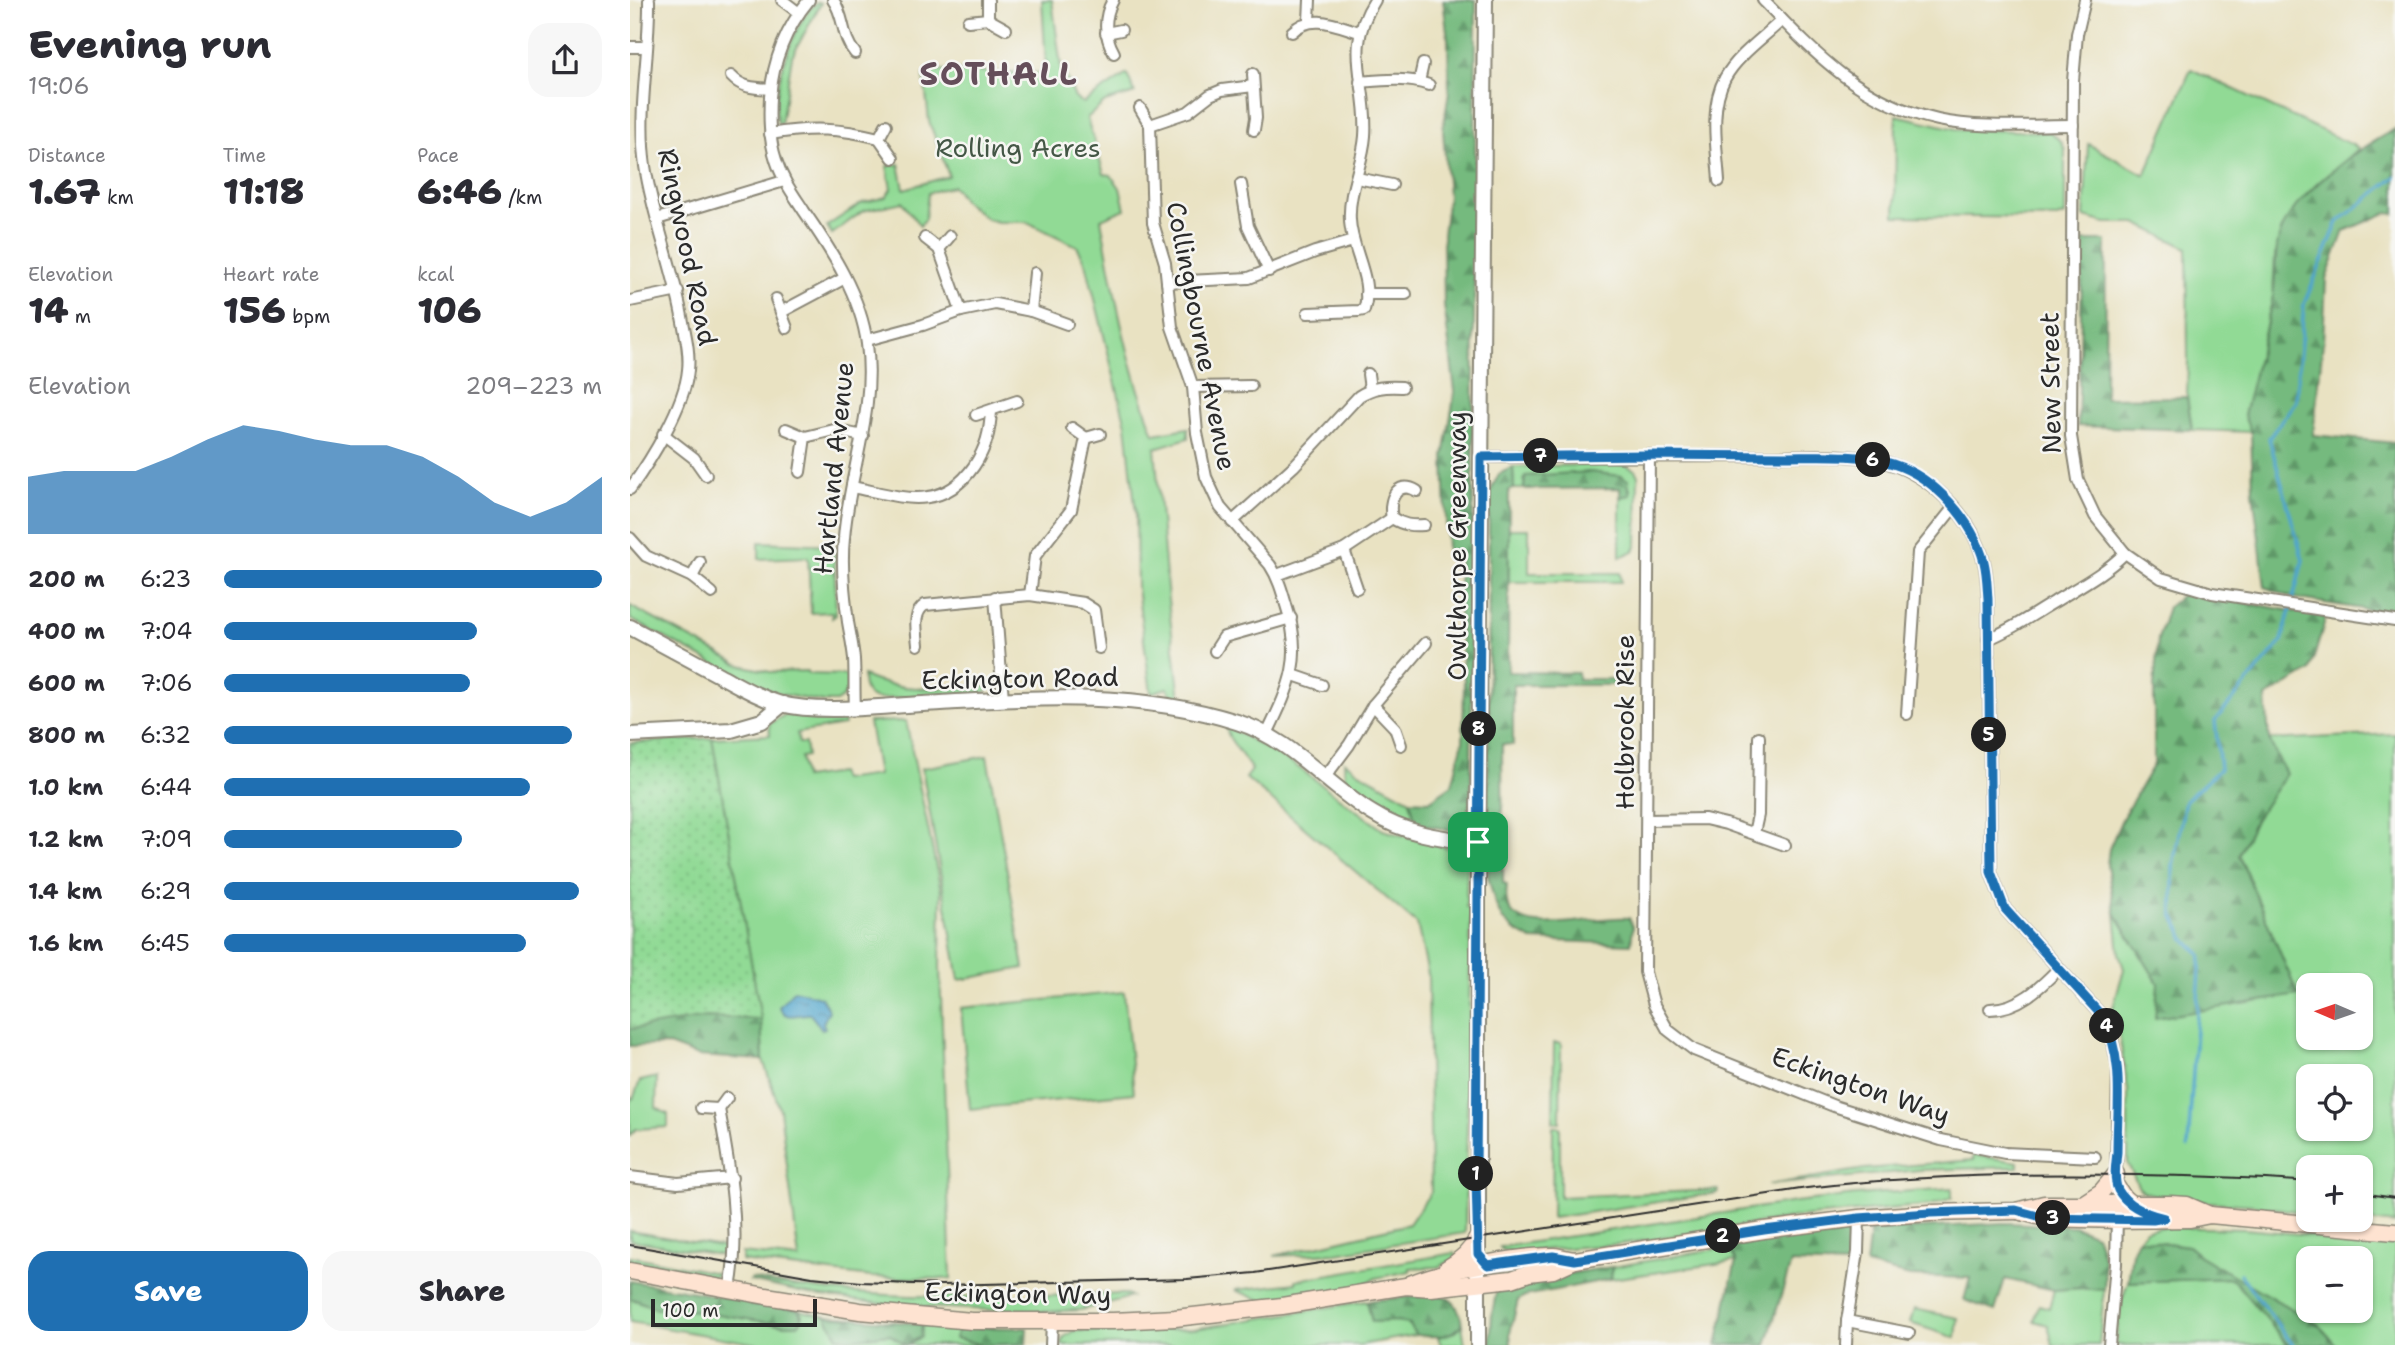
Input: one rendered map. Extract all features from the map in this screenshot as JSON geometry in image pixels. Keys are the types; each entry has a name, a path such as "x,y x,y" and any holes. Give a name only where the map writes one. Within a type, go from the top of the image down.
{"main road":[{"path":"2084,1203 2116,1180 2122,1209"},
{"name":"Eckington Way","path":"1480,1261 1512,1279 1529,1273 1553,1270 1575,1260 1764,1230 1859,1218 2016,1210 2044,1204 2084,1203 2122,1209 2153,1220 2190,1219 2210,1215 2395,1232"},
{"name":"Eckington Way","path":"2016,1210 2045,1218 2187,1205 2210,1215"},
{"path":"1438,1274 1463,1258 1474,1245 1480,1261"},
{"name":"Eckington Way","path":"630,1271 860,1311 972,1321 1052,1321 1175,1318 1288,1306 1406,1286 1480,1261 1553,1256 1575,1260"},
{"name":"Eckington Way","path":"1406,1286 1431,1288 1480,1261"}],"street":[{"name":"Ringwood Road","path":"630,489 649,464 686,384 688,370 678,291 657,219 643,150 642,110 649,0"},
{"path":"782,0 799,13"},
{"name":"Hartland Avenue","path":"809,0 780,48 771,89 770,134 784,181 845,278 862,319 867,340 870,383 845,529 842,580 854,657 855,707"},
{"path":"833,0 842,17 846,39 855,53"},
{"path":"988,0 988,19"},
{"path":"1113,0 1105,22 1106,33 1114,53"},
{"path":"1308,21 1310,0"},
{"path":"1308,313 1364,310 1366,294 1353,241 1350,209 1366,123 1360,82 1359,33 1375,0"},
{"name":"Owlthorpe Greenway","path":"1478,1345 1478,842 1485,0"},
{"path":"1763,0 1840,76 1876,98 1908,111 1960,123 2073,125"},
{"name":"New Street","path":"2085,0 2074,52 2071,436 2078,480 2095,516 2125,553 2161,578 2186,587 2395,621"},
{"path":"968,21 988,19 1006,29"},
{"path":"1719,181 1716,131 1718,96 1724,80 1748,51 1782,20"},
{"path":"1292,32 1308,21 1335,25 1359,33"},
{"path":"1106,33 1121,30"},
{"path":"630,47 646,47"},
{"path":"1360,82 1389,79 1424,83 1423,64"},
{"path":"1253,74 1256,118 1254,130"},
{"path":"731,76 745,87 771,89"},
{"path":"1150,125 1188,112 1222,90 1253,86"},
{"name":"Collingbourne Avenue","path":"1140,108 1150,125 1153,223 1165,263 1172,327 1193,387 1197,433 1210,491 1232,522 1277,575 1291,618 1296,647 1293,675 1267,734"},
{"path":"879,138 886,125"},
{"path":"770,134 804,128 826,128 879,138 892,158"},
{"path":"630,152 643,150"},
{"path":"1357,178 1392,185"},
{"path":"657,219 784,181"},
{"path":"1241,184 1248,226 1269,271"},
{"path":"1244,204 1257,201"},
{"path":"939,249 950,236"},
{"path":"925,238 939,249 961,311"},
{"path":"1167,282 1249,278 1353,241"},
{"path":"1031,311 1035,273"},
{"path":"783,311 845,278"},
{"path":"630,301 678,291"},
{"path":"1366,294 1406,294"},
{"path":"776,299 783,311 787,328"},
{"path":"867,340 915,328 961,311 995,304 1031,311 1067,324"},
{"path":"1368,374 1370,389"},
{"path":"1193,387 1251,386"},
{"path":"1232,522 1294,466 1359,396 1382,386 1402,387"},
{"path":"976,415 1017,401"},
{"path":"852,487 912,498 927,498 953,489 964,481 986,446 991,411"},
{"path":"1072,428 1086,438"},
{"path":"786,429 805,437 834,430 863,436"},
{"path":"663,434 694,458 706,475"},
{"path":"1086,438 1100,434"},
{"path":"800,472 805,437"},
{"path":"1030,595 1035,556 1071,510 1086,438"},
{"path":"694,458 705,449"},
{"name":"Holbrook Rise","path":"1648,455 1644,947 1648,988"},
{"path":"1481,457 1823,456 1878,461 1915,474 1935,488 1954,507 1973,534 1983,560 1988,599 1991,872 2005,909 2103,1017 2116,1052 2118,1067 2116,1180"},
{"path":"1392,518 1391,497 1397,490 1412,488 1417,491"},
{"path":"1907,714 1918,552 1954,507"},
{"path":"1392,518 1405,525 1424,525"},
{"path":"1277,575 1343,550 1392,518"},
{"path":"630,538 646,556 692,577 712,593"},
{"path":"1343,550 1357,588"},
{"path":"1988,639 2006,632 2077,588 2115,563 2125,553"},
{"path":"692,577 700,562"},
{"path":"918,645 917,615 921,607 1030,595 1083,603 1090,607 1095,614 1099,648"},
{"path":"995,597 1003,699"},
{"path":"1215,651 1224,637 1291,618"},
{"name":"Eckington Road","path":"630,627 749,690 783,704 811,708 855,707 1075,697 1129,700 1208,713 1267,734 1298,754 1371,813 1388,822 1430,836 1478,842"},
{"path":"1325,777 1349,746 1373,705 1426,643"},
{"path":"1293,675 1322,685"},
{"path":"630,735 731,730 762,721 783,704"},
{"path":"1373,705 1395,728 1401,746"},
{"path":"1754,833 1758,816 1759,737"},
{"path":"1647,820 1705,819 1785,845"},
{"path":"1990,1009 2005,1009 2024,998 2041,987 2059,968"},
{"name":"Eckington Way","path":"1648,988 1664,1023 1694,1050 1801,1093 1884,1123 1972,1146 2005,1153 2095,1157"},
{"path":"727,1098 719,1109 732,1178 735,1256 730,1289"},
{"path":"701,1108 719,1109"},
{"path":"630,1177 678,1183 732,1178"},
{"path":"2109,1345 2122,1209"},
{"path":"1846,1345 1858,1252 1859,1218"},
{"path":"1051,1345 1052,1321"},
{"path":"1847,1321 1909,1334"}],"green space":[{"name":"Rolling Acres","path":"1042,0 1052,0 1062,75 1066,76 1075,98 1083,103 1127,74 1135,93 1105,102 1087,118 1104,174 1111,175 1120,188 1125,209 1101,219 1122,328 1136,381 1154,434 1188,428 1188,438 1155,448 1168,600 1180,698 1173,697 1167,688 1151,693 1137,588 1136,514 1126,425 1086,263 1077,246 1027,222 998,222 987,219 964,201 953,186 928,193 925,219 920,226 902,202 863,211 832,234 827,226 862,203 886,197 891,189 887,166 899,164 904,189 949,176 929,121 924,75 931,70 1039,73 1046,67"},
{"path":"1443,0 1476,0 1471,782 1470,803 1466,815 1452,830 1416,824 1410,800 1429,801 1452,785 1463,741 1464,680 1459,617 1459,550 1447,550 1444,456 1455,391 1444,305 1443,234 1448,196 1443,130 1449,91 1448,39"},
{"path":"818,2 821,3 792,56 781,124 778,123 776,111 780,77 800,23"},
{"path":"2191,69 2359,148 2298,204 2275,255 2273,297 2244,416 2251,432 2192,430 2187,397 2187,248 2136,223 2106,223 2084,217 2088,144 2145,175"},
{"path":"1896,115 1956,129 2050,132 2061,141 2065,150 2065,215 2057,218 1895,216"},
{"path":"2395,129 2395,214 2386,213 2344,231 2326,279 2323,342 2313,435 2395,443 2395,614 2293,598 2265,587 2253,491 2251,432 2244,416 2272,301 2277,245 2286,221 2328,174"},
{"path":"2083,241 2106,241 2105,398 2187,397 2192,430 2078,426"},
{"path":"1624,464 1635,470 1638,476 1637,543 1634,551 1620,557 1620,497 1630,495 1630,488 1590,472 1524,479 1524,489 1514,489 1513,467"},
{"path":"1513,467 1514,489 1509,490 1508,672 1578,673 1578,679 1616,679 1616,685 1513,685 1513,745 1502,744 1503,883 1507,884 1507,902 1511,911 1520,919 1533,922 1549,924 1629,918 1633,927 1631,944 1532,940 1514,930 1502,919 1488,876 1489,494 1499,474"},
{"path":"1590,472 1622,476 1628,480 1630,495 1620,497 1620,488 1524,489 1525,476"},
{"path":"1509,529 1529,529 1529,573 1620,573 1621,582 1509,582"},
{"path":"759,542 834,545 836,615 832,618 832,612 811,613 808,557 759,559"},
{"path":"2185,592 2326,617 2310,671 2266,697 2269,740 2286,774 2255,820 2239,855 2296,995 2155,1018 2158,983 2115,913 2107,865 2109,849 2122,819 2154,764 2154,687 2158,639 2168,607"},
{"path":"630,606 740,665 770,672 807,671 808,674 847,675 847,690 836,702 823,702 755,686 630,619"},
{"path":"863,676 910,688 992,686 984,693 879,699 866,692"},
{"path":"785,715 843,715 844,725 797,733 799,743 805,743 807,756 801,757 804,778 839,773 842,780 878,775 869,722 906,721 941,891 940,968 951,1279 871,1277 742,1261 742,1253 799,1259 780,1110 763,1060 761,1019 712,738 770,735 769,724"},
{"path":"1225,725 1295,765 1383,830 1452,849 1462,855 1467,868 1466,907 1471,909 1465,1233 1336,1253 1274,1256 1409,1224 1431,1192 1428,974 1417,924 1246,778 1252,770 1229,737"},
{"path":"2395,734 2395,1224 2373,1222 2373,1155 2296,1155 2296,1211 2253,1205 2176,1200 2144,1192 2139,1188 2128,1164 2128,1090 2117,1020 2112,1011 2124,969 2119,954 2115,913 2158,983 2296,995 2296,1050 2373,1050 2373,973 2296,973 2296,990 2238,855 2255,820 2285,774 2269,740"},
{"path":"712,738 761,1019 706,1017 630,1029 630,743"},
{"path":"987,756 1024,968 959,980 922,768"},
{"path":"1344,761 1410,800 1416,824 1378,806 1353,788 1345,780"},
{"path":"1124,992 1134,1093 970,1109 961,1008"},
{"path":"706,1017 761,1019 763,1060 698,1056 669,1045 630,1046 630,1029"},
{"path":"1554,1043 1561,1043 1560,1122 1553,1122"},
{"path":"657,1077 656,1108 668,1114 668,1127 636,1129 630,1135 630,1098 633,1099 640,1081"},
{"path":"1553,1127 1560,1127 1560,1197 1718,1190 1718,1193 1552,1218"},
{"path":"1974,1155 2018,1162 2018,1167 1920,1170 1768,1185 1865,1169 1973,1160"},
{"path":"1952,1188 1952,1198 1931,1205 1800,1217 1621,1244 1515,1252 1502,1250 1500,1247 1795,1202"},
{"path":"2004,1223 2074,1226 2096,1235 2104,1262 2104,1290 2054,1290 2005,1279 1995,1311 1964,1300 1970,1278 1910,1276 1866,1265 1870,1231"},
{"path":"2161,1227 2245,1229 2395,1243 2395,1345 2336,1345 2316,1323 2373,1323 2373,1246 2296,1246 2296,1312 2200,1256 2188,1246 2138,1239 2146,1230"},
{"path":"630,1231 727,1248 726,1256 630,1240"},
{"path":"1820,1231 1845,1232 1851,1237 1854,1245 1851,1265 1791,1263 1766,1345 1717,1345 1736,1261 1727,1247"},
{"path":"2138,1239 2188,1246 2200,1256 2296,1312 2296,1323 2319,1325 2336,1345 2288,1345 2232,1278 2128,1282 2132,1253"},
{"path":"1727,1247 1736,1261 1611,1279 1612,1267"},
{"path":"1454,1253 1457,1257 1439,1267 1410,1268 1410,1271 1376,1278 1355,1289 1266,1302 1235,1290 1296,1283 1296,1280"},
{"path":"630,1256 717,1275 710,1277 630,1261"},
{"path":"1612,1267 1611,1279 1525,1296 1518,1300 1510,1333 1511,1345 1490,1345 1497,1288 1507,1283"},
{"path":"2232,1278 2288,1345 2116,1345 2119,1309 2128,1282"},
{"path":"752,1279 799,1287 892,1295 985,1297 1125,1294 1131,1297 1081,1310 1045,1312 899,1306 814,1295 750,1281"},
{"path":"630,1281 799,1310 802,1320 798,1325 783,1325 699,1311 656,1308 630,1298"},
{"path":"2054,1290 2104,1290 2099,1345 2053,1345 2048,1325 2034,1321 2039,1305 2049,1308"},
{"path":"1437,1294 1456,1305 1460,1314 1462,1325 1452,1333 1416,1335 1410,1325 1398,1321 1372,1322 1367,1301"},
{"path":"630,1298 656,1308 802,1315 799,1310 826,1316 838,1337 851,1339 889,1334 906,1345 763,1345 630,1322"},
{"path":"1367,1301 1372,1322 1398,1321 1410,1325 1416,1335 1360,1345 1062,1345 1063,1338 1073,1331 1194,1329"},
{"path":"1914,1309 1958,1318 1956,1338 1910,1323"},
{"path":"826,1316 922,1324 921,1337 906,1345 889,1334 851,1339 838,1337"},
{"path":"922,1324 959,1327 956,1338 983,1345 908,1345 921,1337"},
{"path":"1462,1325 1465,1345 1441,1345 1438,1337 1455,1332"},
{"path":"959,1327 1027,1328 1026,1344 983,1345 955,1338"}],"water":[{"path":"794,990 821,997 829,1011 823,1023 825,1028 822,1029 810,1014 789,1016 782,1012 779,1007"}],"waterway":[{"path":"2188,1147 2201,955 2185,939 2173,914 2173,865 2185,801 2220,769 2215,721 2282,641 2303,560 2269,438 2296,401 2304,304 2338,222 2395,177"},
{"path":"2240,1274 2293,1345"}],"tram line":[{"path":"630,1245 812,1277 861,1282 941,1285 1187,1279 1255,1273 1807,1188 1848,1184 2054,1174 2201,1176 2296,1181"},
{"path":"2373,1195 2395,1198"}],"district":[{"name":"SOTHALL","path":"999,73"}],"route":[{"path":"1823,456 1878,461 1915,474 1935,488 1954,507 1973,534 1986,575 1989,849 1996,890 2005,909 2019,926 2103,1017 2111,1034 2118,1067 2116,1186 2131,1204 2164,1218 2045,1218 2016,1210 1930,1213 1859,1218 1764,1230 1575,1260 1553,1256 1488,1265 1478,1254 1476,1180 1478,842 1481,457 1823,456"}]}
